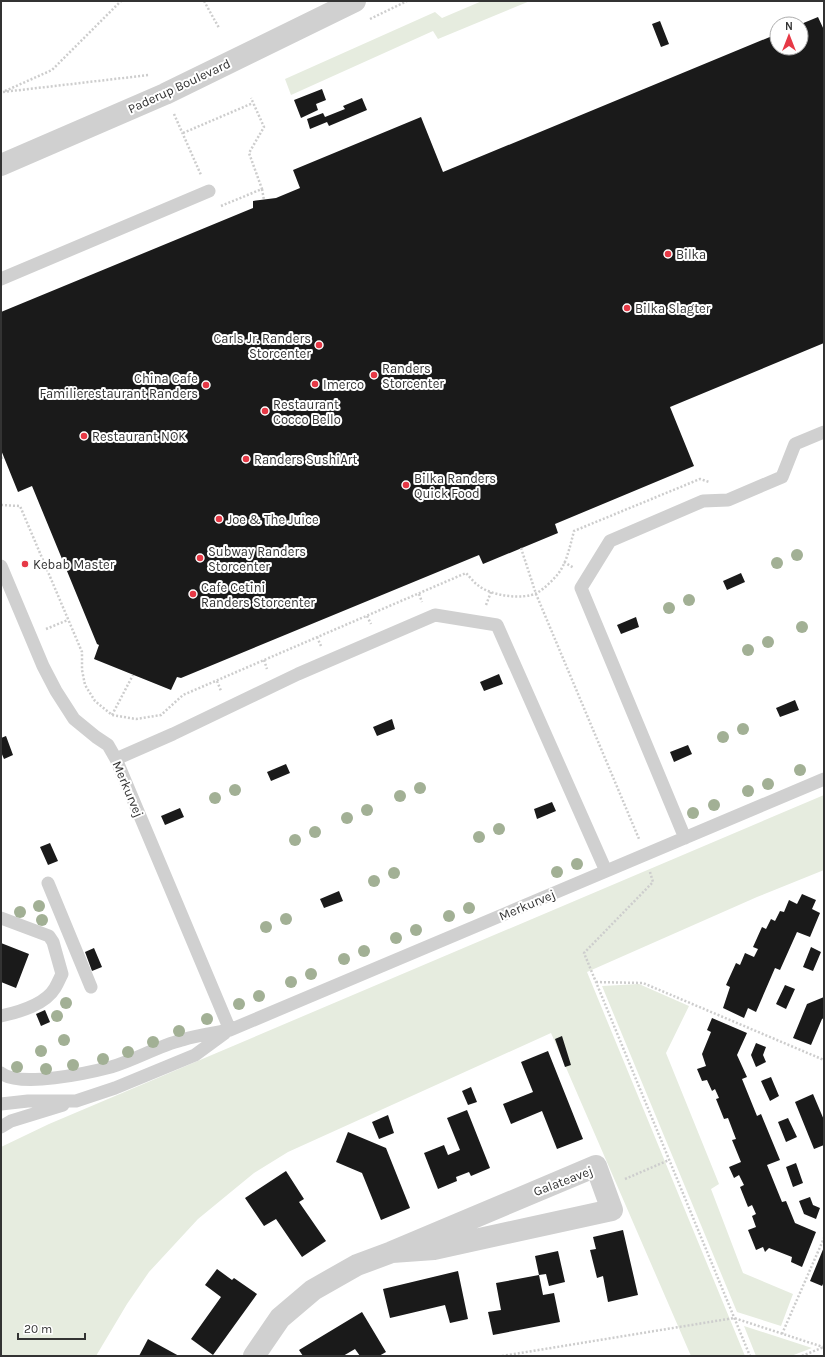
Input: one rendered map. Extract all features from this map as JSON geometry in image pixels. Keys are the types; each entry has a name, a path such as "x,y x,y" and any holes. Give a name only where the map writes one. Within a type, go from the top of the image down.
{"street":[{"name":"Paderup Boulevard","path":"1,165 165,94 355,1"},
{"name":"Galateavej","path":"254,1356 280,1318 313,1290 357,1265 392,1252 596,1166 612,1210 434,1249 392,1252"}],"lane":[{"path":"1,278 209,191"},
{"path":"685,838 581,588 610,541 703,501 728,500 782,477 795,444 824,432"},
{"name":"Merkurvej","path":"1,566 43,666 56,691 74,719 108,745 116,759 230,1030"},
{"path":"116,759 173,734 298,674 435,614 497,625 606,872"},
{"name":"Merkurvej","path":"1,1073 5,1076 22,1079 63,1077 112,1066 182,1040 230,1030 824,779"},
{"path":"48,883 91,987"},
{"path":"1,918 49,936 62,974 55,989 40,1002 20,1012 1,1016"},
{"name":"Merkurvej","path":"1,1104 28,1101 76,1101 115,1088 195,1055 230,1030"},
{"path":"1,1127 11,1121 76,1101"}],"path":[{"path":"2,92 52,70 121,1"},
{"path":"204,1 219,28"},
{"path":"183,133 253,103"},
{"path":"262,189 264,200"},
{"path":"1,505 20,506 82,652 82,670 85,685 95,701 112,715 136,719 161,715 183,695 466,573 479,587 497,595 514,597 536,594"},
{"path":"521,548 536,594 645,855 653,882 584,953 750,1356"},
{"path":"31,636 68,620"},
{"path":"112,715 133,675"},
{"path":"596,982 643,983 824,1060"},
{"path":"604,1188 669,1160"},
{"path":"782,1334 824,1238"},
{"path":"502,1356 734,1318 824,1347"},
{"path":"802,1356 824,1347"}],"shaded area":[{"path":"482,1 530,1 438,39 433,31 291,95 285,79 435,12 442,18"},
{"path":"824,795 824,870 757,897 587,972 745,1356 691,1356 551,1033 288,1152 254,1173 198,1219 149,1272 127,1304 96,1356 1,1356 1,1147 49,1124"},
{"path":"639,984 689,1006 666,1053 719,1184 711,1189 743,1273 793,1294 781,1326 737,1312 602,986"},
{"path":"744,1326 812,1348 791,1356 756,1356"}],"building":[{"name":"Randers Storcenter","path":"818,17 824,30 824,343 670,407 694,466 555,524 558,533 483,564 479,555 181,678 177,677 171,690 94,659 99,645 97,644 32,486 18,492 1,450 1,312 253,208 253,201 276,198 300,188 293,170 421,117 443,172 769,37 769,56 809,56 809,21"},
{"path":"660,21 669,44 661,47 652,24"},
{"path":"322,89 326,100 316,104 318,110 301,118 294,100"},
{"path":"362,98 367,110 329,126 327,122 310,129 307,119 323,113 325,117 345,109 343,106"},
{"path":"741,573 745,582 727,590 723,581"},
{"path":"636,617 639,627 621,634 617,625"},
{"path":"499,674 503,684 484,691 480,682"},
{"path":"795,700 799,710 780,717 776,708"},
{"path":"392,719 395,729 377,736 373,727"},
{"path":"6,736 13,755 4,759 1,752 1,738"},
{"path":"688,745 692,754 674,762 670,752"},
{"path":"286,764 290,773 271,781 267,772"},
{"path":"552,802 556,811 537,819 534,809"},
{"path":"180,808 184,817 165,825 161,816"},
{"path":"50,843 58,861 48,865 40,847"},
{"path":"339,891 343,901 324,908 320,899"},
{"path":"802,894 816,900 812,909 820,913 810,937 797,932 780,970 775,968 756,1012 748,1008 744,1018 723,1008 730,987 726,985 736,963 740,965 745,953 754,957 758,949 753,947 762,927 766,929 771,919 775,921 780,911 784,912 789,900 797,904"},
{"path":"1,943 29,954 16,988 1,982"},
{"path":"811,947 821,952 813,971 803,967"},
{"path":"94,948 102,967 92,971 85,952"},
{"path":"785,985 795,989 786,1009 776,1004"},
{"path":"824,997 824,1018 822,1019 811,1045 793,1038 807,1004"},
{"path":"45,1010 50,1022 41,1026 36,1014"},
{"path":"712,1018 747,1033 737,1055 747,1077 742,1079 757,1116 761,1114 780,1160 767,1165 782,1202 786,1201 795,1223 816,1232 802,1267 791,1262 792,1257 769,1248 765,1252 763,1247 756,1250 748,1230 756,1227 752,1216 756,1214 752,1205 748,1207 740,1187 744,1185 739,1175 734,1178 729,1167 741,1162 732,1140 736,1139 728,1118 724,1119 716,1099 719,1098 715,1089 712,1091 707,1080 702,1081 697,1069 706,1066 702,1054 711,1032 707,1030"},
{"path":"562,1036 571,1065 565,1067 555,1039"},
{"path":"756,1043 766,1047 763,1055 766,1062 756,1067 751,1055"},
{"path":"548,1051 583,1139 557,1149 542,1111 511,1124 503,1104 533,1092 521,1062"},
{"path":"771,1077 779,1096 770,1101 761,1081"},
{"path":"471,1087 477,1102 468,1105 462,1091"},
{"path":"813,1094 824,1120 824,1145 814,1149 795,1102"},
{"path":"467,1110 490,1168 471,1176 469,1172 456,1177 457,1181 438,1189 424,1153 444,1145 448,1155 460,1150 447,1118"},
{"path":"388,1115 394,1133 379,1139 372,1122"},
{"path":"788,1118 797,1137 786,1142 778,1122"},
{"path":"348,1132 386,1148 410,1208 381,1220 362,1173 336,1162"},
{"path":"796,1163 803,1183 793,1187 786,1167"},
{"path":"286,1171 304,1199 299,1202 326,1241 302,1257 276,1219 264,1226 245,1198"},
{"path":"810,1197 813,1205 820,1208 816,1219 804,1214 799,1201"},
{"path":"623,1230 638,1295 608,1302 603,1276 597,1278 590,1250 596,1249 593,1237"},
{"path":"824,1247 824,1282 822,1286 810,1281"},
{"path":"558,1251 565,1282 549,1286 546,1274 539,1275 535,1256"},
{"path":"217,1269 232,1280 234,1278 257,1294 213,1355 191,1339 221,1297 205,1285"},
{"path":"458,1271 468,1319 450,1323 445,1305 390,1318 383,1289"},
{"path":"539,1275 543,1295 554,1293 560,1322 493,1335 488,1312 501,1310 496,1283"},
{"path":"362,1312 386,1352 379,1356 360,1356 355,1349 343,1356 303,1356 299,1350"},
{"path":"148,1339 179,1356 139,1356"}],"place":[{"name":"Bilka","path":"668,254"},
{"name":"Bilka Slagter","path":"627,308"},
{"name":"Carls Jr. Randers Storcenter","path":"319,345"},
{"name":"Randers Storcenter","path":"374,375"},
{"name":"Imerco","path":"315,384"},
{"name":"China Cafe Familierestaurant Randers","path":"206,385"},
{"name":"Restaurant Cocco Bello","path":"265,411"},
{"name":"Restaurant NOK","path":"84,436"},
{"name":"Randers SushiArt","path":"246,459"},
{"name":"Bilka Randers Quick Food","path":"406,485"},
{"name":"Joe & The Juice","path":"219,519"},
{"name":"Subway Randers Storcenter","path":"200,558"},
{"name":"Kebab Master","path":"25,564"},
{"name":"Cafe Cetini Randers Storcenter","path":"193,594"}]}
